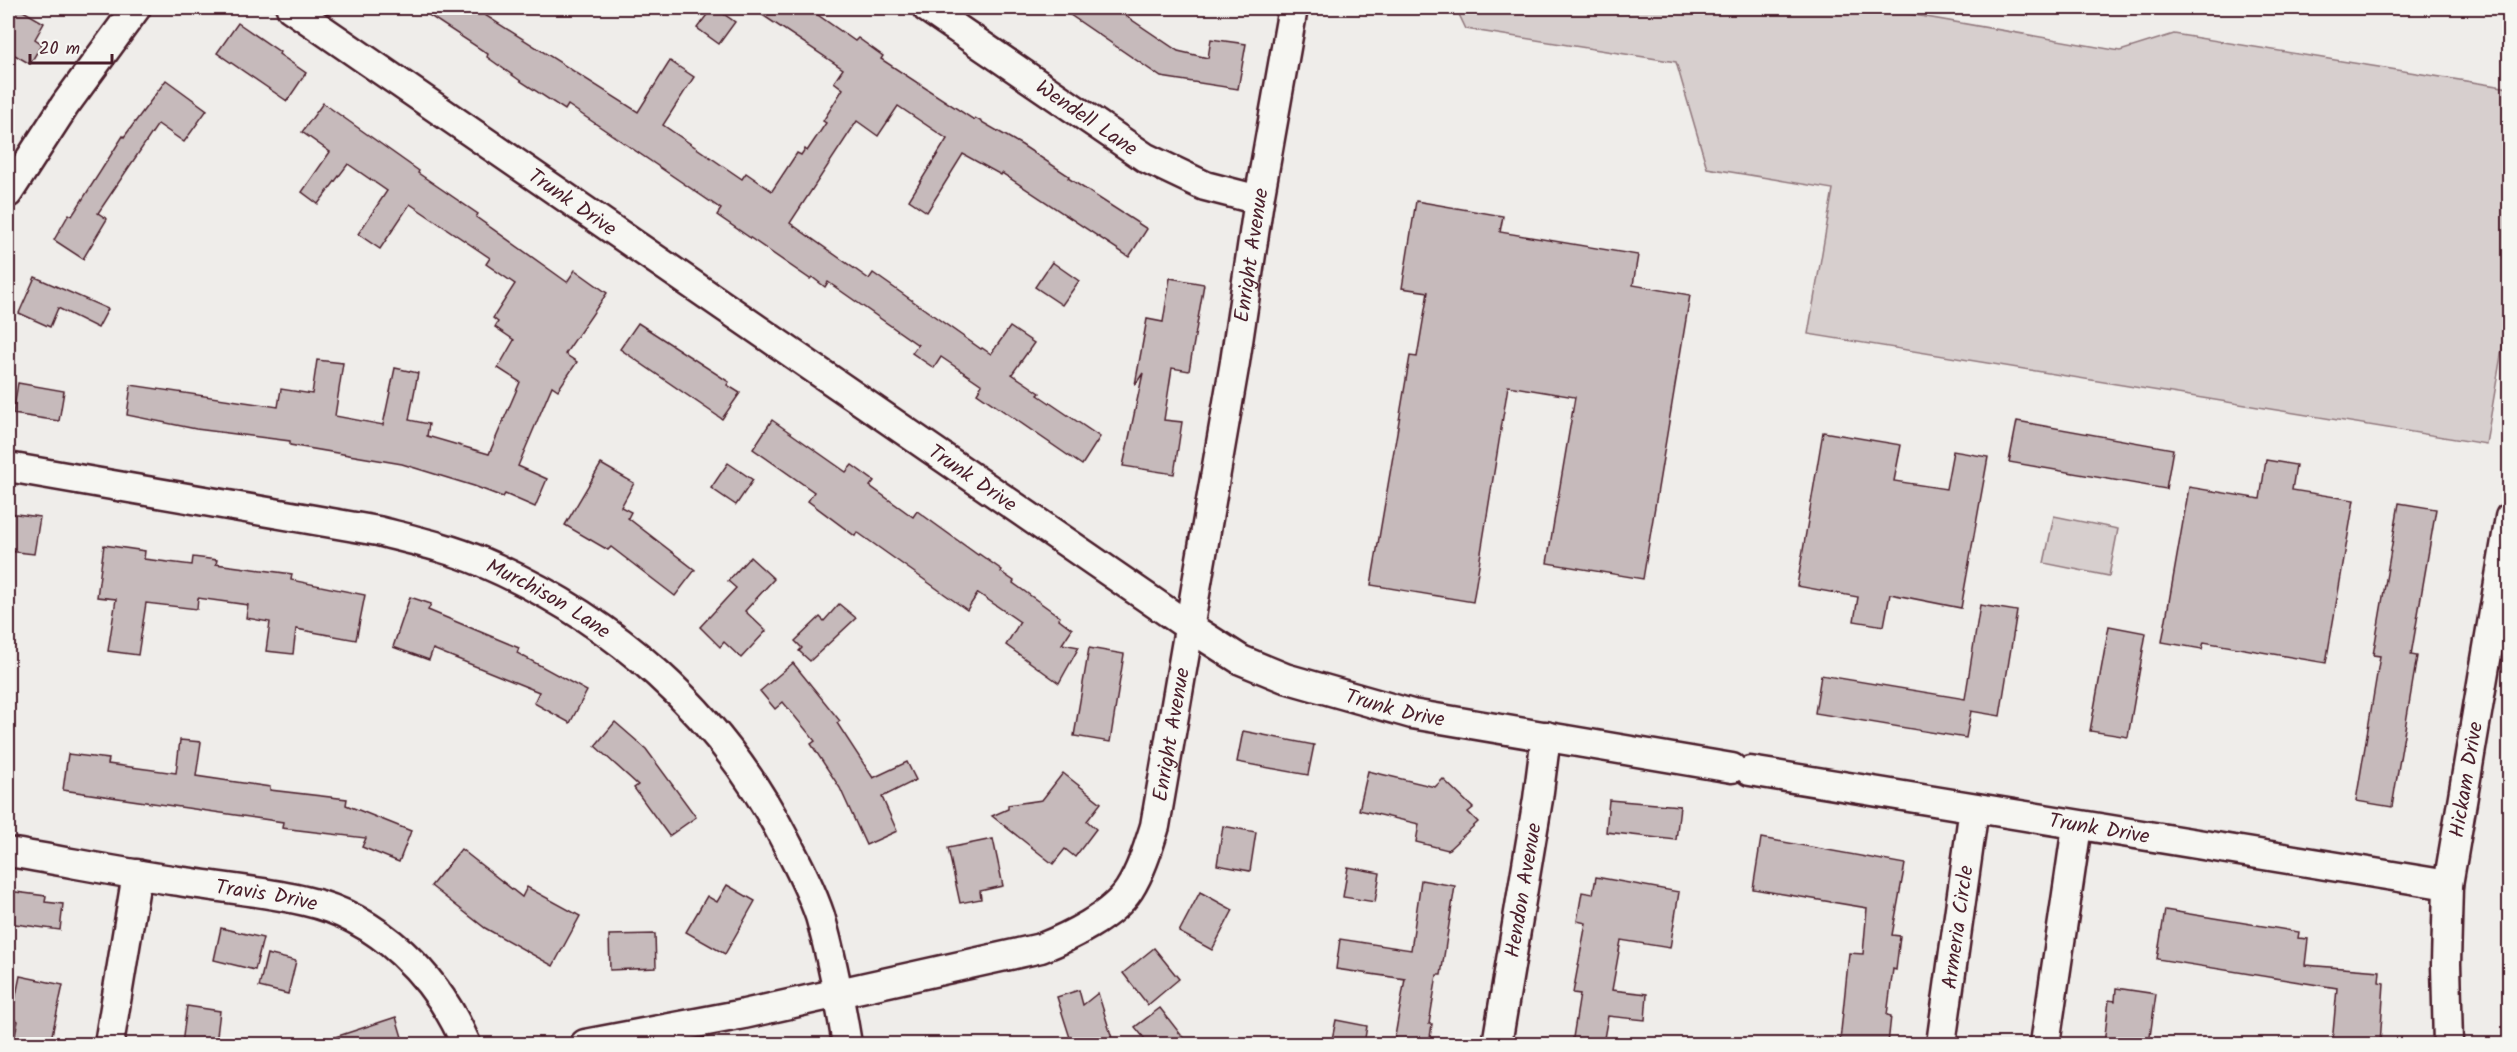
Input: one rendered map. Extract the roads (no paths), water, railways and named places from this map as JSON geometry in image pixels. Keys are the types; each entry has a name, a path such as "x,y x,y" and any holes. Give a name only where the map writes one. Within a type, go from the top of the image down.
{"street":[{"path":"8,193 65,105 136,8"},
{"name":"Trunk Drive","path":"291,8 1188,626 1241,660 1286,678 1412,714 2077,826 2448,885"},
{"name":"Wendell Lane","path":"927,8 1146,158 1205,186 1259,200"},
{"name":"Enright Avenue","path":"585,1044 744,1014 838,991 1041,948 1069,937 1096,921 1128,892 1144,860 1155,826 1293,8"},
{"name":"Murchison Lane","path":"8,467 378,531 430,544 481,561 531,585 599,626 657,671 700,715 738,762 763,800 799,866 819,914 838,991 847,1044"},
{"name":"Hickam Drive","path":"2448,1044 2446,964 2448,885 2505,573 2510,517"},
{"name":"Hendon Avenue","path":"1497,1044 1538,799 1546,736"},
{"name":"Armeria Circle","path":"1941,1044 1974,808"},
{"path":"2045,1044 2077,826"},
{"name":"Travis Drive","path":"8,852 297,899 343,914 399,949 425,977 442,1000 466,1044"},
{"path":"110,1044 136,874"}]}
